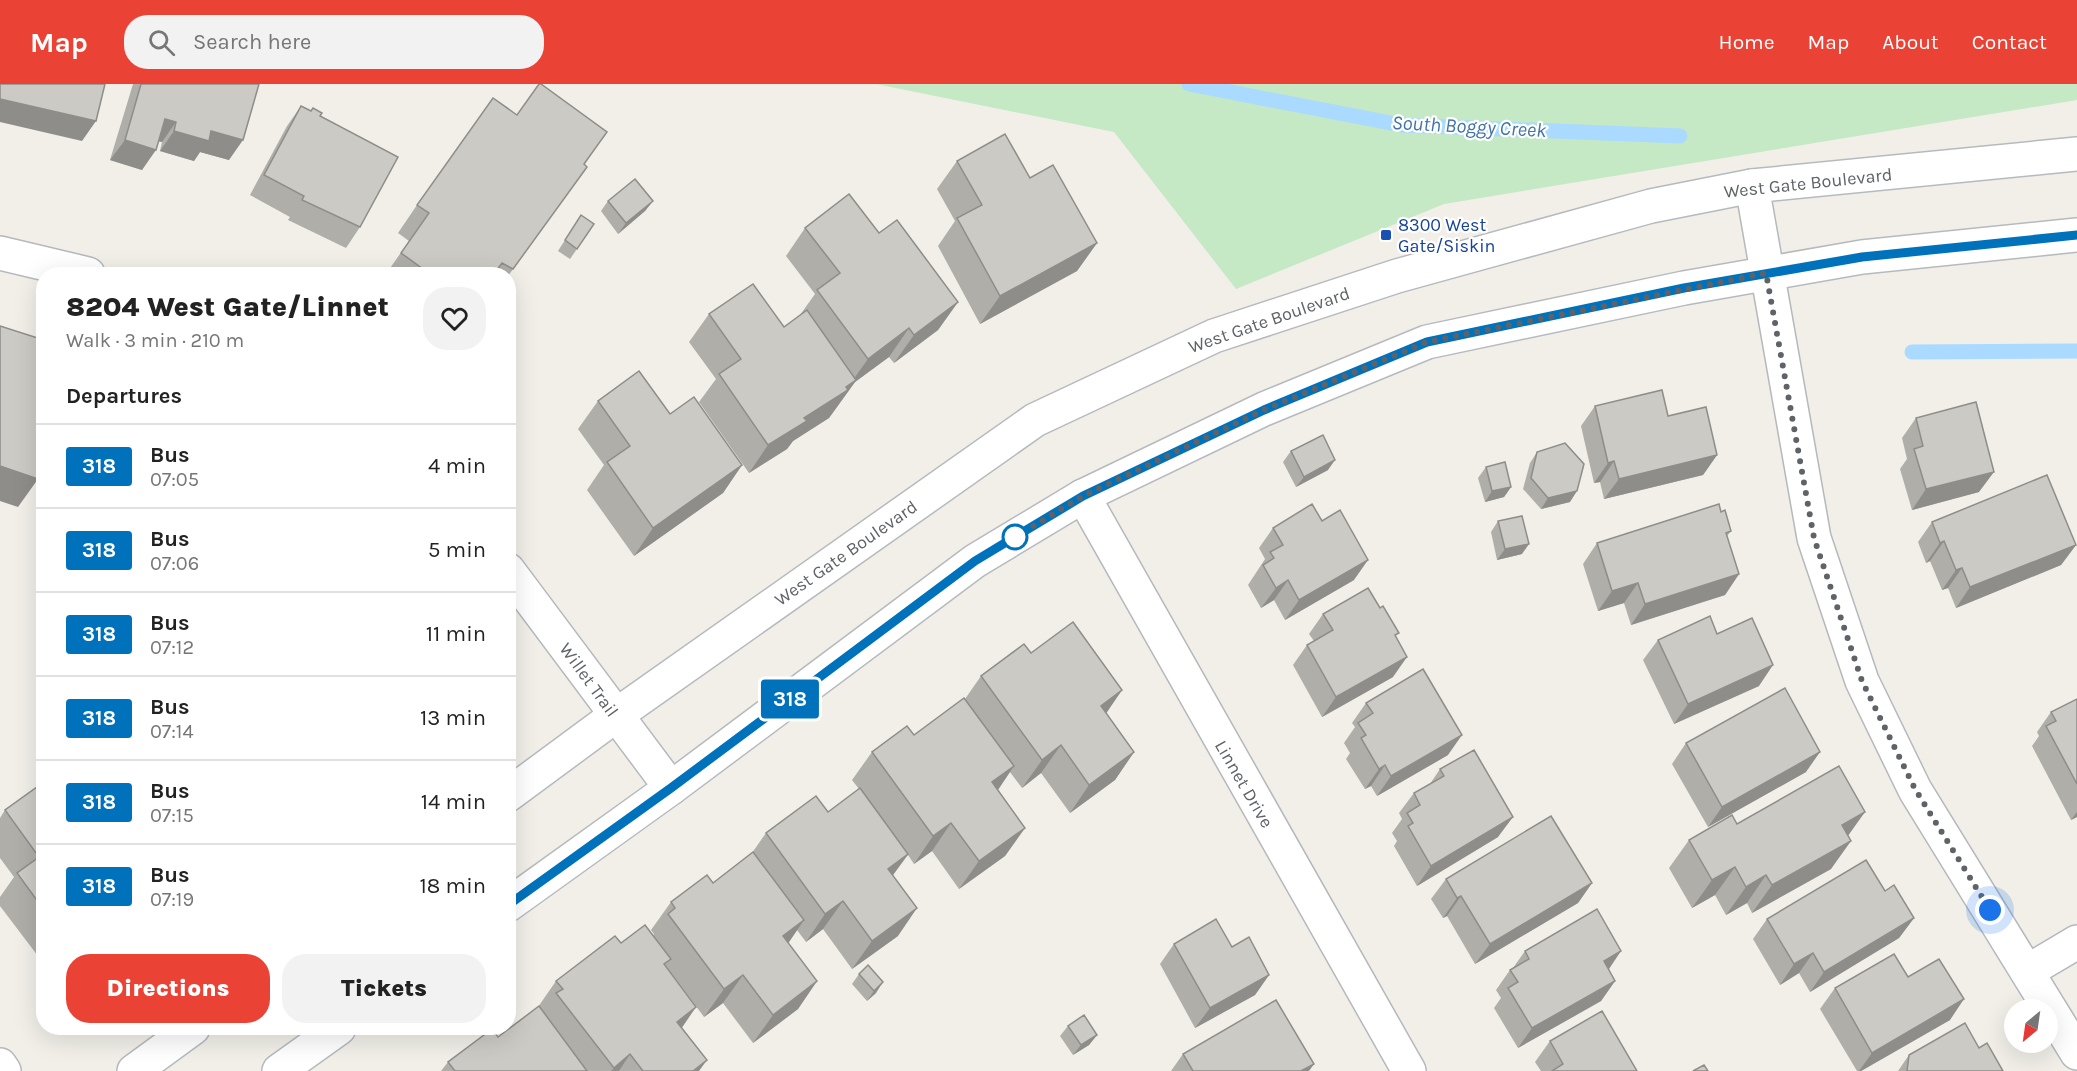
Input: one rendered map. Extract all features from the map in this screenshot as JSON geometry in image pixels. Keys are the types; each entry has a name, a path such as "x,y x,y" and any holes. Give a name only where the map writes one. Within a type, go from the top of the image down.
{"main road":[{"name":"West Gate Boulevard","path":"516,789 615,716 1035,420 1204,341 1397,276 1651,206 1752,186 2077,154"},
{"path":"1752,186 1814,538 1862,681 1915,789 2077,1053"},
{"path":"516,899 671,788 975,561 1083,496 1264,410 1427,342 1766,273 1862,257 2077,235"},
{"path":"0,254 57,267"},
{"name":"Linnet Drive","path":"1083,496 1409,1071"},
{"name":"Willet Trail","path":"516,581 671,788"},
{"path":"2028,971 2077,942"},
{"path":"134,1071 183,1035"},
{"path":"279,1071 329,1035"},
{"path":"0,1065 4,1071"}],"green space":[{"path":"876,84 2077,84 2077,100 1444,204 1236,289 1114,132"}],"building":[{"path":"0,84 105,84 96,121 0,99"},
{"path":"141,84 259,84 243,140 211,131 209,141 174,131 176,122 165,119 156,150 125,140"},
{"path":"541,84 607,132 584,164 587,167 514,267 502,263 499,267 420,267 401,253 429,213 417,205 493,98 517,115"},
{"path":"301,106 311,111 313,108 322,113 320,116 398,157 360,227 302,200 304,196 264,175"},
{"path":"1005,134 1030,178 1053,165 1097,243 1000,296 957,218 982,205 957,161"},
{"path":"635,179 653,201 626,223 608,201"},
{"path":"849,194 879,233 897,220 958,302 914,335 909,328 868,359 817,290 840,273 805,228"},
{"path":"581,215 594,224 577,249 565,240"},
{"path":"753,284 784,327 807,310 856,380 846,387 848,390 804,418 807,421 768,445 719,374 741,359 709,314"},
{"path":"0,326 36,337 36,478 0,466"},
{"path":"639,371 670,414 694,397 742,465 653,528 607,462 630,446 598,401"},
{"path":"1662,390 1668,416 1706,407 1717,455 1619,479 1614,461 1608,463 1595,406"},
{"path":"1976,402 1994,472 1926,489 1914,449 1923,446 1916,418"},
{"path":"1323,435 1335,460 1304,477 1291,451"},
{"path":"1565,443 1584,464 1577,491 1548,498 1531,478 1537,452"},
{"path":"1505,462 1511,487 1492,491 1486,467"},
{"path":"2047,475 2076,545 1970,587 1962,568 1956,570 1944,541 1940,543 1932,522"},
{"path":"1312,504 1322,521 1340,510 1368,560 1299,600 1288,580 1276,588 1263,565 1274,558 1270,552 1283,545 1273,528"},
{"path":"1719,504 1721,512 1725,510 1731,531 1726,533 1739,574 1645,604 1638,583 1612,591 1597,543"},
{"path":"1522,516 1529,544 1505,549 1498,521"},
{"path":"1368,588 1380,608 1383,606 1399,633 1395,635 1407,657 1336,697 1307,645 1333,630 1323,614"},
{"path":"1710,616 1717,634 1752,618 1773,665 1688,704 1658,640"},
{"path":"1073,622 1122,690 1101,706 1134,752 1089,785 1061,745 1042,760 981,676 1024,644 1031,653"},
{"path":"1423,669 1462,735 1391,776 1385,765 1379,769 1361,738 1366,735 1358,723 1373,713 1366,703"},
{"path":"1785,688 1820,752 1722,807 1686,743"},
{"path":"964,698 1014,766 992,782 1025,828 979,861 951,823 933,836 872,752 907,726 914,735"},
{"path":"2077,699 2077,784 2046,726 2056,721 2051,712"},
{"path":"1474,750 1513,817 1431,866 1408,826 1413,823 1407,813 1420,805 1414,793 1444,776 1440,769"},
{"path":"1839,766 1865,812 1842,825 1851,841 1772,885 1766,875 1746,887 1735,867 1712,880 1689,840 1732,815 1737,824"},
{"path":"36,788 36,853 5,810"},
{"path":"860,788 908,854 888,869 917,908 872,941 843,901 825,914 766,833 816,796 828,812"},
{"path":"1551,816 1592,883 1490,944 1461,896 1457,898 1446,879"},
{"path":"753,852 804,920 783,936 817,981 773,1015 743,975 724,989 668,914 675,908 671,902 707,875 713,883"},
{"path":"36,859 36,899 17,873"},
{"path":"1866,860 1885,891 1894,885 1914,918 1824,972 1813,953 1794,964 1767,919"},
{"path":"1597,909 1621,951 1604,961 1615,981 1532,1028 1508,988 1518,982 1510,970 1529,959 1525,951"},
{"path":"1216,919 1232,947 1249,937 1269,975 1210,1008 1174,944"},
{"path":"645,925 671,959 664,964 696,1007 677,1022 707,1060 693,1071 643,1071 630,1054 614,1068 556,993 563,989 556,981 615,936 621,943"},
{"path":"1894,954 1908,977 1939,959 1964,999 1872,1053 1835,988"},
{"path":"868,965 883,982 874,991 859,974"},
{"path":"1276,1000 1314,1064 1301,1071 1193,1071 1183,1054"},
{"path":"539,1006 587,1071 455,1071 448,1062 484,1035 498,1037 516,1035 516,1023"},
{"path":"1602,1011 1637,1071 1552,1071 1563,1064 1550,1041"},
{"path":"1084,1015 1097,1035 1081,1045 1068,1026"},
{"path":"1965,1023 1979,1048 1987,1043 2003,1071 1907,1071 1909,1055"},
{"path":"1704,1065 1708,1071 1693,1071"}],"waterway":[{"name":"South Boggy Creek","path":"1189,84 1401,125 1680,136"},
{"name":"South Boggy Creek","path":"1912,352 2077,351"}],"bus line":[{"name":"318","path":"516,899 671,788 975,561 1083,496 1264,410 1427,342 1684,288 1862,257 2077,235"}],"place":[{"name":"8300 West Gate/Siskin","path":"1386,235"}],"route":[{"path":"1015,537 1083,496 1264,410 1427,342 1766,273 1814,538 1862,681 1915,789 1990,910"}]}
